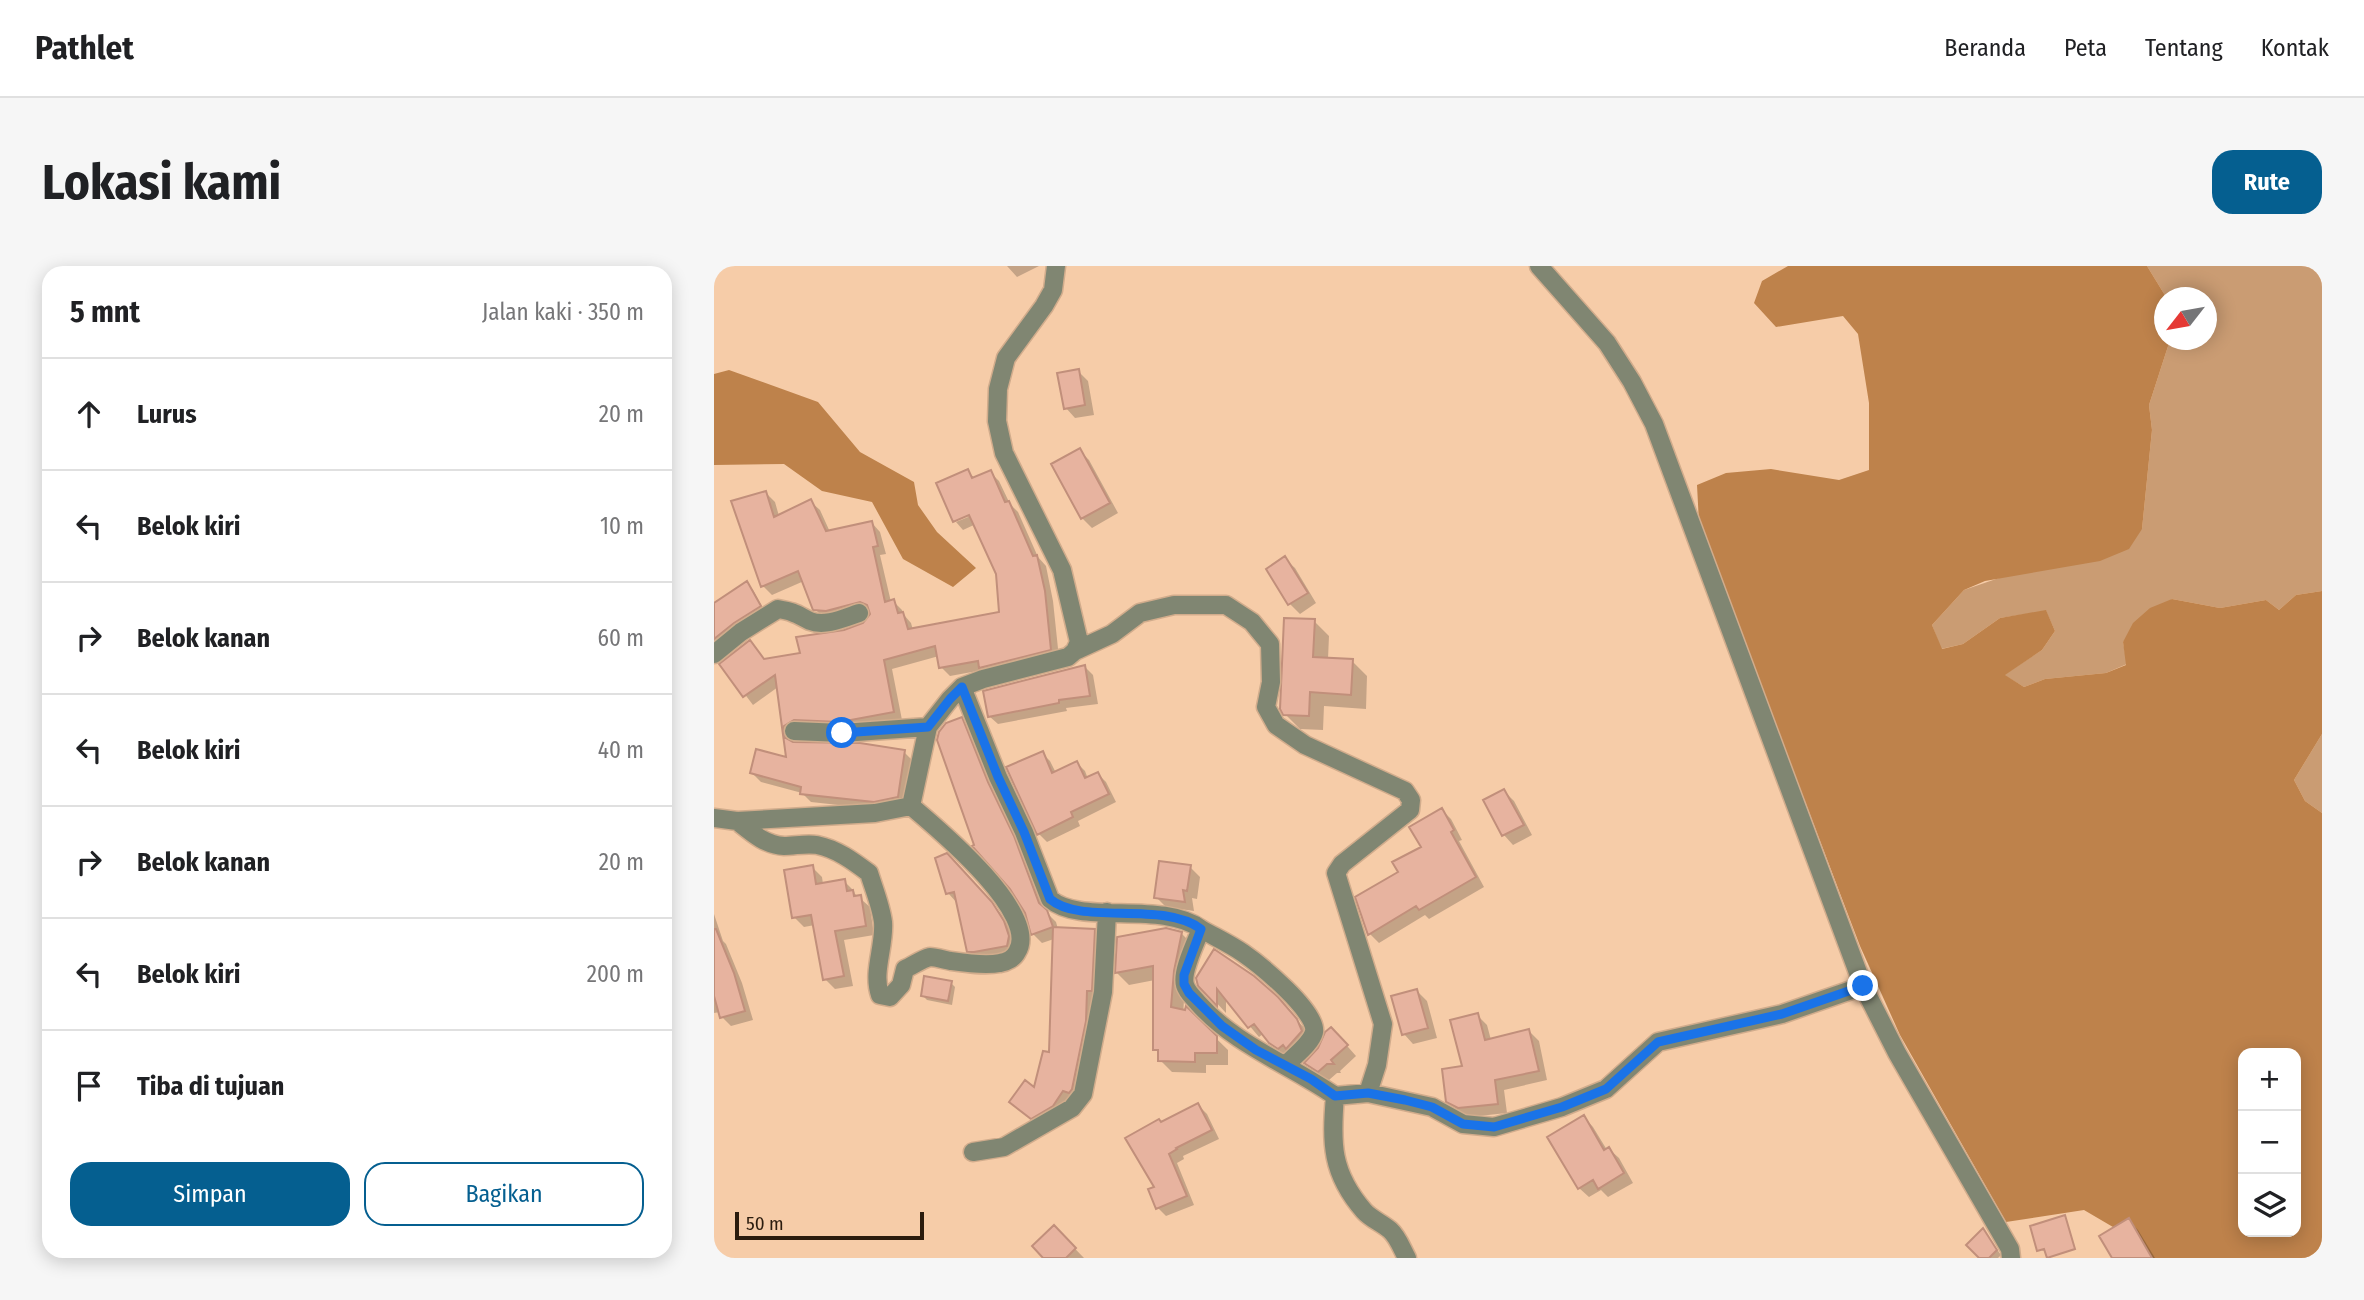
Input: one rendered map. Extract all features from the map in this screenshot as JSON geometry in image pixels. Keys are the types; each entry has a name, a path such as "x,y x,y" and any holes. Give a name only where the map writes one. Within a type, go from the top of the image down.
{"street":[{"path":"911,806 928,727 962,687 1068,657 1079,642 1062,570 1004,453 997,421 999,389 1006,358 1044,306 1052,290 1056,266"},
{"path":"1539,266 1607,343 1654,424 1863,986 1897,1053 2010,1249 2011,1258"},
{"path":"1075,650 1112,634 1140,613 1174,605 1226,605 1252,622 1270,644 1271,682 1266,707 1276,725 1305,745 1405,791 1411,800 1410,810 1342,864 1335,873 1383,1024 1377,1065 1368,1093"},
{"path":"714,654 741,632 778,609 795,612 813,622 831,622 859,613"},
{"path":"962,687 1050,899 1059,907 1158,915 1192,923 1244,953 1279,983 1313,1022 1314,1032 1309,1041 1286,1065"},
{"path":"794,731 842,733 928,727"},
{"path":"714,818 737,821 875,813 911,806"},
{"path":"737,821 770,844 815,844 850,859 869,873 883,923 876,984 880,995 890,997 901,985 905,970 929,957 957,962 1000,963 1015,957 1020,947 1021,937 1017,922 988,879 965,854 911,806"},
{"path":"973,1152 1004,1147 1072,1108 1083,1094 1103,992 1107,912"},
{"path":"1201,929 1184,975 1184,984 1189,993 1222,1026 1256,1050 1286,1065 1335,1096 1368,1093 1432,1107 1463,1124 1494,1127 1562,1107 1606,1089 1658,1042 1782,1014 1863,986"},
{"path":"1335,1096 1332,1129 1334,1156 1340,1178 1366,1213 1392,1232 1407,1258"}],"shaded area":[{"path":"1788,266 2147,266 2160,287 2154,287 2154,350 2167,350 2149,405 2152,430 2142,529 2129,549 2100,561 1985,581 1964,590 1932,625 1942,649 1963,644 2000,618 2046,610 2055,631 2042,650 2005,675 2024,687 2045,679 2106,673 2126,665 2123,642 2133,623 2150,608 2172,599 2220,608 2266,600 2279,610 2296,595 2322,591 2322,734 2294,780 2305,801 2322,813 2322,1258 2150,1258 2130,1237 2084,1210 2006,1222 1900,1035 1860,946 1699,523 1697,485 1726,473 1771,469 1839,480 1869,470 1869,403 1858,334 1843,316 1776,327 1754,303 1762,281"},
{"path":"2147,266 2322,266 2322,591 2296,595 2279,610 2266,600 2220,608 2172,599 2123,642 2127,664 2106,673 2045,679 2024,687 2004,675 2042,650 2055,631 2046,611 2000,618 1963,644 1941,649 1932,625 1964,590 2142,529 2152,430 2149,405 2167,350 2217,350 2217,287 2160,287"},
{"path":"729,370 818,402 860,452 914,482 918,505 937,532 976,568 953,587 903,559 872,502 822,491 784,464 714,465 714,374"},
{"path":"2322,734 2322,813 2305,801 2294,780"}],"building":[{"path":"1079,369 1085,405 1064,409 1057,373"},
{"path":"1080,448 1110,503 1081,519 1051,464"},
{"path":"968,469 972,478 991,470 1005,502 1009,501 1033,556 1037,555 1045,591 1051,650 979,668 978,661 939,668 935,646 884,660 894,712 840,722 794,720 784,726 784,737 793,742 860,743 905,750 898,797 874,802 800,794 801,787 750,773 756,749 786,757 775,675 743,697 719,664 750,640 764,659 800,653 796,637 844,630 863,623 870,614 867,605 860,602 826,611 813,610 798,571 761,587 731,501 766,491 774,517 811,499 826,531 872,521 878,546 873,547 885,602 894,599 898,613 903,612 908,629 999,612 996,574 969,515 953,522 936,483"},
{"path":"1285,556 1308,593 1288,605 1266,569"},
{"path":"747,581 761,606 714,639 714,603"},
{"path":"1284,618 1315,619 1313,657 1353,659 1351,695 1310,692 1309,716 1283,715 1280,709"},
{"path":"1085,665 1090,696 1059,700 1059,703 988,717 983,691"},
{"path":"962,717 988,782 1014,836 1039,903 1047,910 1053,927 1031,935 1025,913 1010,889 972,846 974,845 937,740 946,723"},
{"path":"1043,751 1052,773 1077,761 1085,778 1098,772 1109,794 1071,812 1073,817 1037,835 1006,767"},
{"path":"1504,789 1524,825 1502,836 1483,800"},
{"path":"1442,808 1454,830 1451,832 1476,877 1419,910 1416,906 1368,935 1355,897 1398,872 1392,862 1421,847 1409,827"},
{"path":"947,853 992,902 1004,921 1009,936 1007,946 967,952 954,892 946,894 935,858"},
{"path":"1159,861 1191,865 1187,891 1183,890 1185,902 1154,898"},
{"path":"813,865 816,884 845,879 847,891 853,890 854,896 861,895 866,926 835,931 844,976 823,980 811,915 792,918 784,870"},
{"path":"1053,927 1095,929 1092,991 1087,991 1086,1021 1072,1089 1069,1093 1063,1091 1053,1106 1031,1119 1009,1102 1025,1080 1034,1087 1043,1051 1049,1052"},
{"path":"1166,928 1182,932 1174,971 1171,1007 1185,1010 1186,1006 1217,1036 1217,1053 1195,1053 1195,1062 1158,1061 1158,1050 1153,1050 1153,966 1115,973 1117,937"},
{"path":"714,929 734,973 745,1011 720,1018 714,996"},
{"path":"1214,949 1254,976 1278,997 1297,1019 1302,1031 1286,1049 1283,1045 1278,1049 1269,1043 1254,1024 1248,1028 1217,989 1217,1006 1198,986 1196,978"},
{"path":"924,976 952,981 948,1001 921,996"},
{"path":"1417,989 1428,1028 1402,1035 1391,996"},
{"path":"1478,1013 1485,1040 1529,1029 1539,1071 1495,1080 1498,1104 1458,1108 1446,1102 1442,1069 1462,1066 1450,1020"},
{"path":"1331,1027 1348,1045 1331,1060 1334,1064 1327,1064 1318,1072 1304,1063 1318,1048 1325,1032"},
{"path":"1198,1103 1212,1130 1169,1154 1187,1196 1156,1209 1148,1189 1154,1187 1125,1138 1159,1119 1161,1122"},
{"path":"1584,1115 1604,1150 1609,1147 1624,1173 1598,1189 1593,1180 1578,1189 1547,1137"},
{"path":"2065,1215 2075,1249 2047,1258 2044,1249 2037,1251 2030,1226"},
{"path":"2129,1218 2152,1258 2112,1258 2099,1236"},
{"path":"1054,1225 1076,1248 1066,1258 1043,1258 1032,1246"},
{"path":"1983,1228 1997,1250 1989,1258 1979,1258 1966,1245"}],"route":[{"path":"842,733 928,727 962,687 1050,899 1059,907 1158,915 1192,923 1201,929 1184,975 1184,984 1189,993 1222,1026 1256,1050 1311,1079 1335,1096 1368,1093 1405,1100 1432,1107 1463,1124 1494,1127 1562,1107 1606,1089 1658,1042 1782,1014 1863,986"}]}
